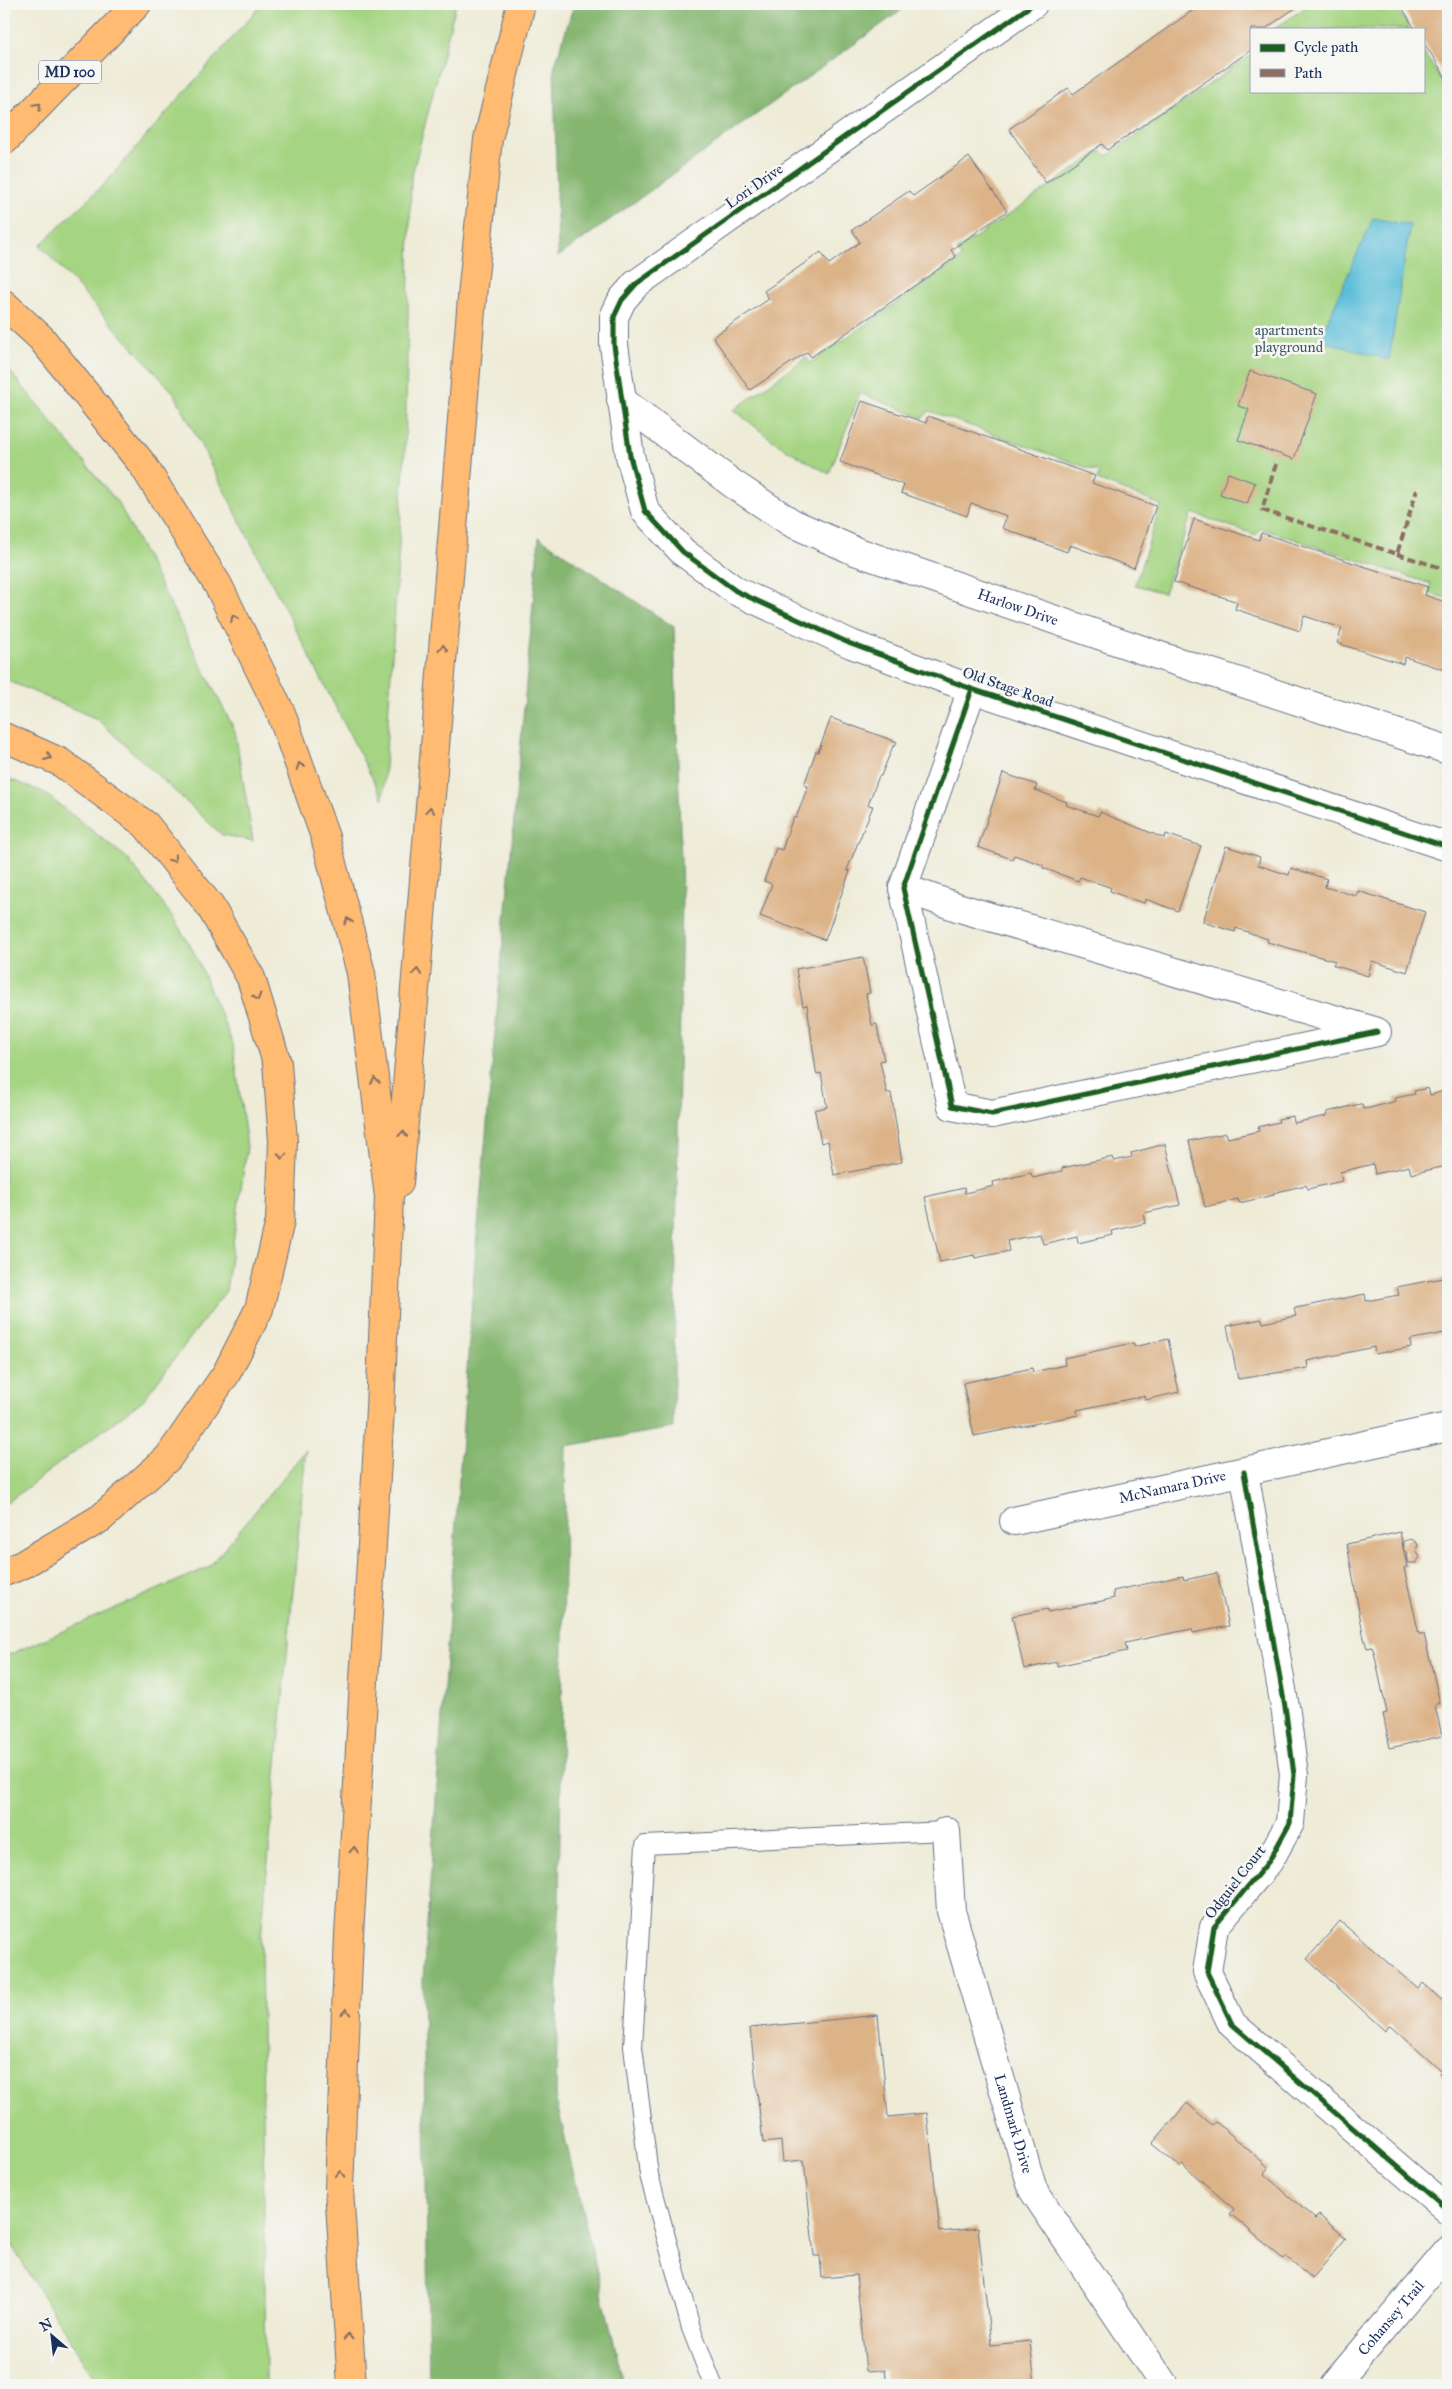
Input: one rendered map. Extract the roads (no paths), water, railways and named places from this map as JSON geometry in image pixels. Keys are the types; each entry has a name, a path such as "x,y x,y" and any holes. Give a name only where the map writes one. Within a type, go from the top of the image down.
{"highway":[{"name":"MD 100","path":"4,141 137,4"},
{"path":"380,1409 473,286 488,139 521,4"},
{"path":"4,304 41,338 142,465 218,585 280,713 325,837 361,973 389,1196 380,1409 350,1925 339,2189 352,2385"},
{"path":"4,737 60,762 146,826 210,906 251,978 260,1006 277,1063 282,1141 280,1221 259,1309 226,1374 168,1458 102,1518 22,1565 4,1572"}],"street":[{"name":"Lori Drive","path":"630,456 614,345 614,317 622,300 636,284 1034,4"},
{"name":"Harlow Drive","path":"621,400 733,484 792,523 855,551 1160,656 1448,750"},
{"name":"Old Stage Road","path":"630,456 645,511 683,552 736,591 851,644 972,688 1448,847"},
{"path":"903,888 960,908 1377,1032 992,1114 952,1106 903,888 972,688"},
{"name":"McNamara Drive","path":"1014,1521 1448,1427"},
{"name":"Odguiel Court","path":"1244,1472 1286,1713 1294,1775 1290,1823 1269,1861 1214,1927 1208,1972 1232,2024 1448,2210"},
{"name":"Landmark Drive","path":"946,1830 951,1911 1033,2190 1164,2385"},
{"name":"Cohansey Trail","path":"1334,2385 1448,2251"}],"lane":[{"path":"713,2385 691,2328 649,2175 632,2048 645,1845 946,1830"}],"water":[{"path":"1373,218 1410,225 1389,360 1319,340"}],"park label":[{"name":"apartments playground","path":"1289,338"}]}
